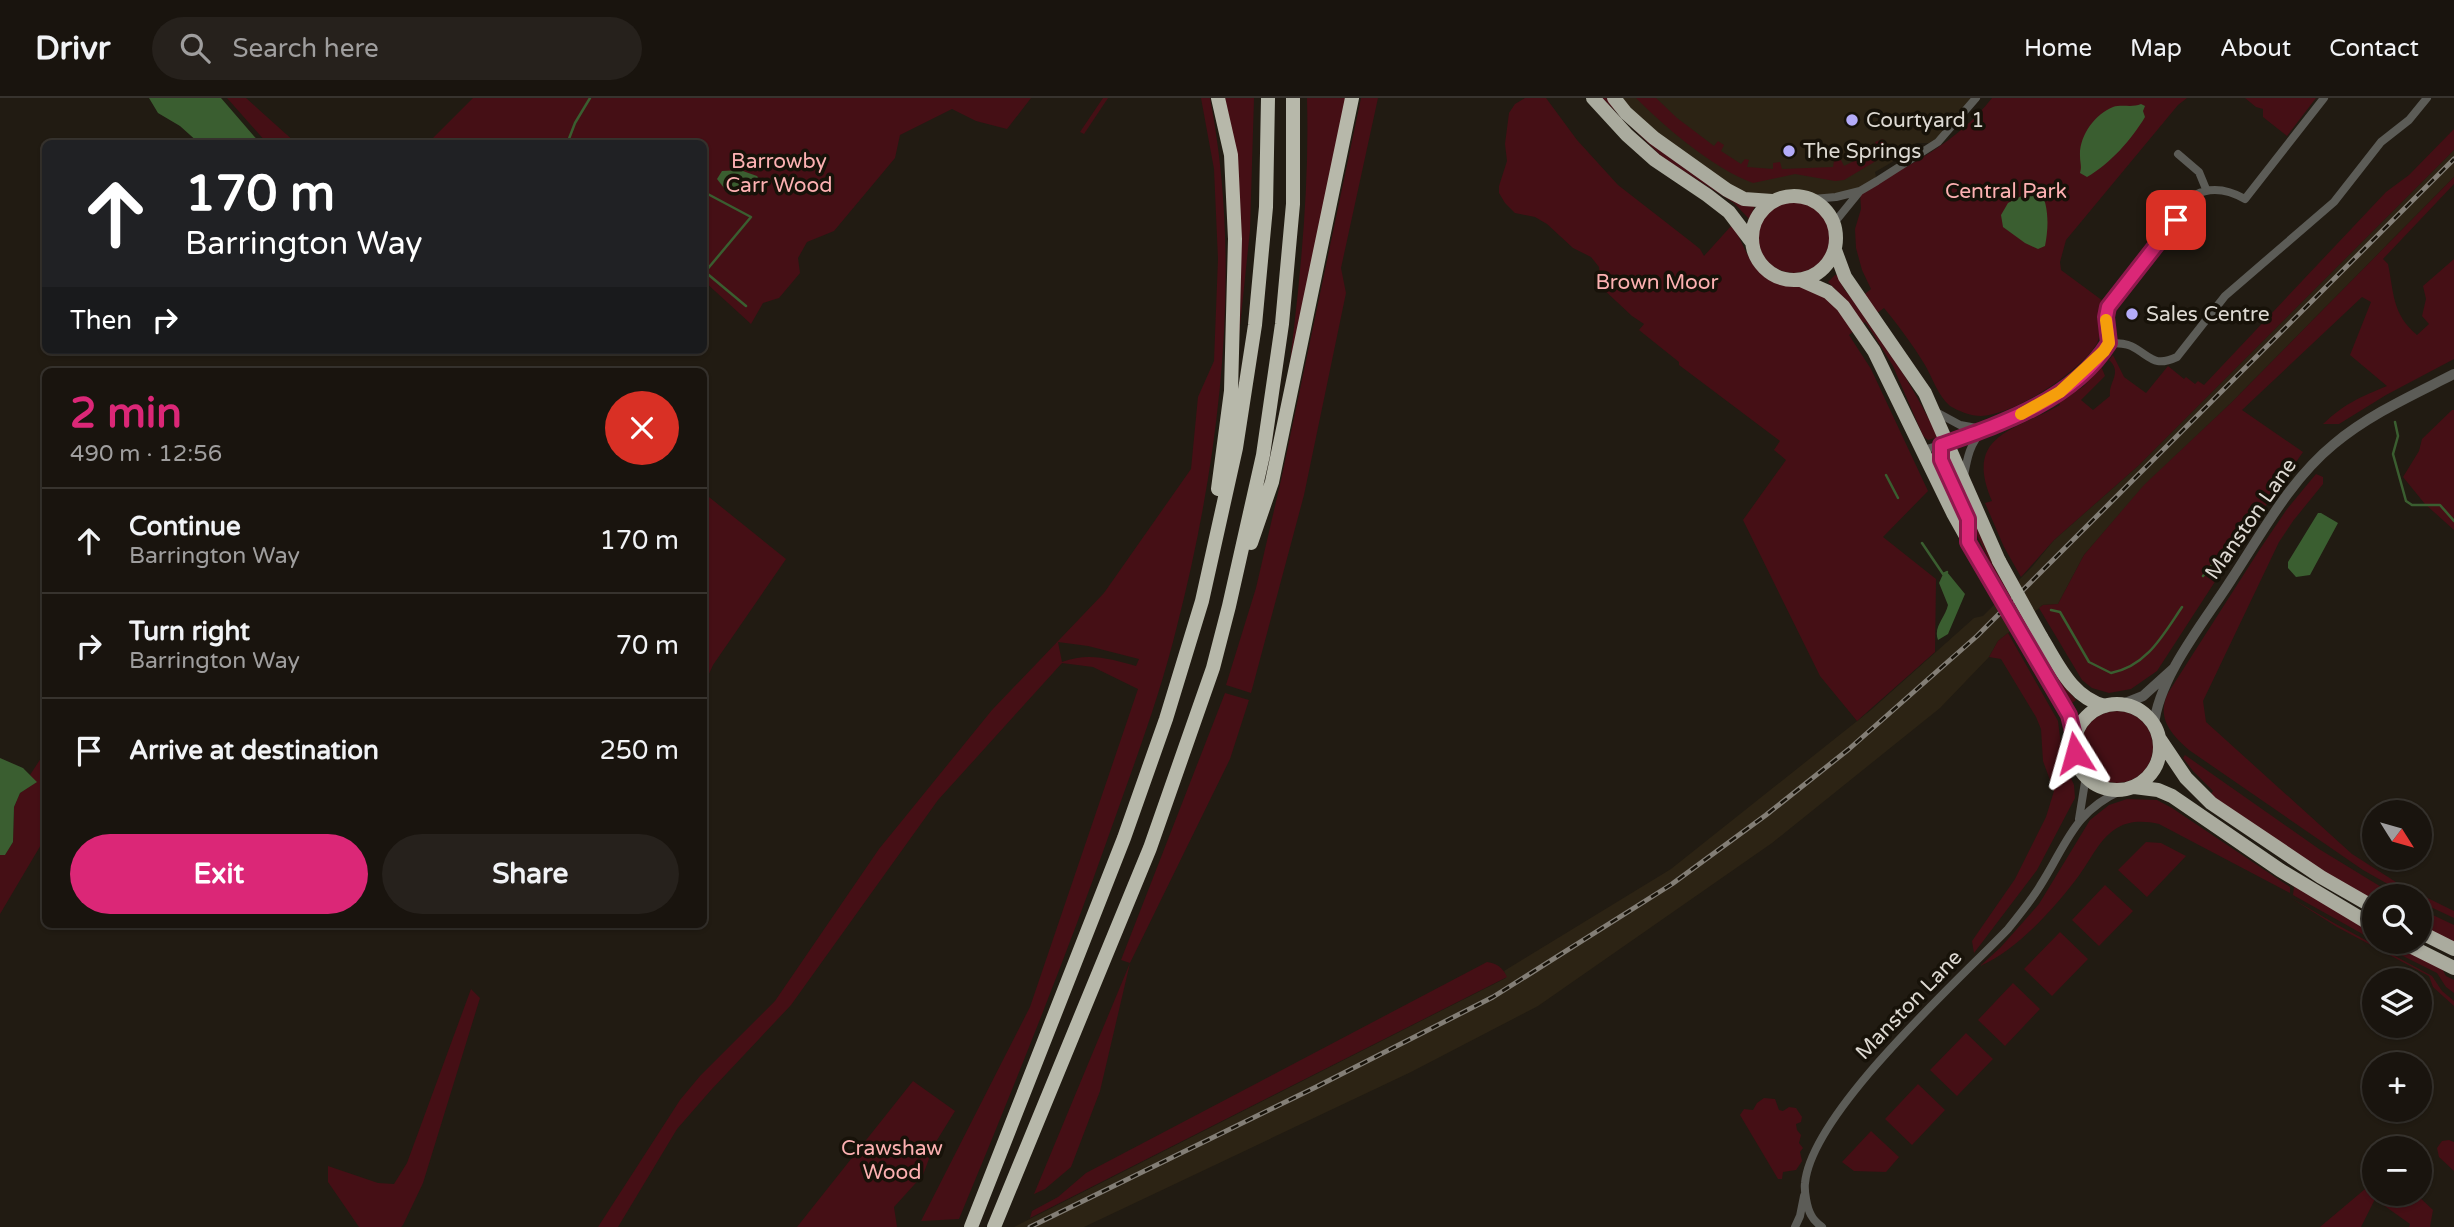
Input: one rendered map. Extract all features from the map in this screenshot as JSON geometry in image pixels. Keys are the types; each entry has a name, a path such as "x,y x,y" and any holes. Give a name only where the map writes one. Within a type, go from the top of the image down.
{"highway":[{"path":"1202,601 1231,377 1236,239 1231,155 1218,98"},
{"path":"971,1227 1124,838 1166,719 1202,601 1236,448 1255,325 1266,207 1268,98"},
{"path":"994,1227 1150,848 1213,668 1263,455 1282,324 1293,204 1293,98"},
{"path":"1229,606 1272,482 1352,98"},
{"path":"1594,98 1627,135 1656,160 1728,212 1751,241 1759,263 1768,271 1789,280 1801,280 1828,292 1849,314 1887,372 1968,542 2069,715 2075,753 2086,776 2096,785 2109,789 2158,790 2172,796 2280,870 2362,919"},
{"path":"1614,98 1626,113 1654,138 1727,190 1744,199 1772,201"},
{"path":"1751,241 1756,218 1772,201 1797,195 1813,199 1829,213 1837,239 1830,261 1822,270 1801,280"},
{"path":"1835,250 1845,277 1906,363 1931,407 1944,444 1999,561 2041,637 2076,691 2093,703 2105,706 2123,704 2146,715 2186,778 2211,803 2321,877 2362,901"},
{"path":"2075,740 2085,719 2105,706"},
{"path":"2128,788 2145,779 2157,763 2157,732"},
{"path":"2432,938 2454,949"},
{"path":"2426,954 2454,968"}],"street":[{"path":"1813,199 1860,191 1938,142 1976,98"},
{"path":"1923,450 1986,429 2021,414 2060,392 2104,351 2109,343 2106,317 2108,307 2195,195 2206,189 2233,192 2245,199 2324,98"},
{"path":"2109,343 2132,346 2148,359 2158,362 2167,362 2177,357 2225,296 2334,202 2381,142 2409,120 2427,98"},
{"path":"2178,154 2199,172 2206,189"},
{"path":"1834,223 1860,191"},
{"name":"Manston Lane","path":"2157,732 2157,705 2175,667 2272,517 2313,464 2355,428 2454,374"},
{"path":"1931,407 1938,414 1960,425 1986,429"},
{"path":"1963,480 1971,447 1977,436 1986,429"},
{"path":"1944,444 1941,460 1968,519 1968,542"},
{"name":"Manston Lane","path":"2123,704 2143,696 2175,667"},
{"name":"Manston Lane","path":"2079,819 2086,776"},
{"name":"Manston Lane","path":"1796,1227 1804,1186 1815,1152 1845,1105 1884,1058 2008,929 2026,906 2079,819 2099,801 2128,788"},
{"path":"1804,1186 1810,1215 1822,1227"}],"shaded area":[{"path":"149,98 221,98 257,140 196,140 180,126 158,113"},
{"name":"The Springs","path":"1614,98 1973,98 1938,137 1930,143 1917,143 1899,158 1875,172 1877,181 1860,191 1813,199 1797,195 1784,196 1772,201 1727,190"},
{"path":"2141,104 2145,106 2145,117 2127,142 2096,172 2087,177 2080,173 2080,148 2094,120 2113,107"},
{"path":"2454,150 2454,177 2231,403 2144,486 2084,555 2058,604 2043,605 1998,641 1989,657 1940,708 1772,843 1538,1006 1411,1072 1084,1227 1014,1227 1506,978 1504,971 1671,869 1871,710 1974,618 1983,616 2032,567 2054,540 2138,466"},
{"path":"740,170 757,176 763,184 762,190 736,195 724,188 717,179 722,171"},
{"path":"2039,187 2045,201 2047,223 2045,246 2038,249 2003,227 2001,215 2008,203"},
{"path":"2318,513 2338,523 2310,575 2296,577 2288,568 2288,562"},
{"path":"1944,572 1947,572 1965,594 1948,634 1938,640 1938,627 1948,605 1939,583"},
{"path":"0,758 23,768 37,782 20,793 14,807 13,842 5,855 0,855"}],"green space":[{"path":"227,98 246,98 293,140 264,140"},
{"name":"Barrowby Carr Wood","path":"473,98 1031,98 1007,129 976,121 952,109 900,135 895,158 834,231 807,242 798,258 800,273 779,298 763,303 751,324 707,284 707,140 431,140"},
{"path":"1103,98 1108,98 1084,134 1080,132"},
{"path":"1201,98 1210,98 1220,163 1225,229 1225,296 1215,430 1192,562 1163,678 1128,781 1056,978 959,1219 921,1221 1030,1007 1138,689 1093,667 1062,663 938,800 791,1005 677,1129 618,1227 598,1227 680,1100 700,1076 775,1001 879,849 992,710 1104,593 1191,469 1198,397 1214,361 1218,259 1214,169","holes":["1058,642 1088,646 1139,659 1136,666 1090,657 1062,662"]},
{"path":"1225,98 1254,98 1250,230 1235,374 1230,121"},
{"path":"1307,98 1347,98 1284,410 1298,293 1307,176"},
{"path":"1361,98 1378,98 1341,268 1346,293 1304,495 1251,693 1226,685 1256,588 1281,480"},
{"path":"1525,98 1546,98 1577,140 1618,185 1700,249 1704,256 1732,225 1752,263 1762,274 1775,281 1815,291 1842,312 1851,305 1828,282 1835,275 1855,302 1871,289 1856,248 1855,229 1861,209 1860,191 1932,152 1964,128 1992,98 2187,98 2178,105 2066,240 2060,262 2061,270 2103,301 2099,335 2089,354 2045,390 1995,414 1977,416 1950,406 1905,335 1884,308 1869,319 1938,437 1928,440 1923,436 1893,366 1865,322 1849,335 1871,369 1928,491 1883,537 1936,579 1935,652 1857,721 1820,676 1743,520 1786,460 1774,450 1780,441 1679,365 1679,362 1639,330 1644,324 1601,287 1599,267 1591,257 1573,248 1547,224 1535,217 1515,213 1499,193 1507,161 1505,144 1509,113 1515,104"},
{"path":"1602,98 1607,98 1755,206 1749,219 1734,203 1663,158"},
{"path":"1636,98 1656,98 1714,146 1718,141 1724,145 1721,151 1741,164 1745,159 1749,160 1747,167 1773,169 1773,163 1780,162 1782,169 1833,167 1834,161 1841,160 1844,166 1878,149 1875,142 1883,139 1881,158 1844,180 1795,174 1753,183 1707,158 1661,122"},
{"path":"2245,98 2316,98 2287,136 2263,117 2263,109"},
{"path":"2454,129 2454,150 2138,466 2054,540 2021,577 2004,547 1985,503 1992,501 1985,479 1984,461 1989,448 1998,438 2060,405 2059,403 2084,386 2101,366 2105,376 2081,400 2093,410 2110,396 2115,369 2109,360 2113,355 2124,377 2146,393 2168,366 2184,379 2186,377 2195,384 2198,381 2204,385 2386,192 2409,175"},
{"path":"2454,177 2454,184 2383,259 2388,264 2398,311 2417,335 2429,324 2422,316 2426,299 2423,286 2454,259 2454,359 2386,395 2339,424 2323,424 2353,402 2387,386 2350,355 2371,302 2362,297 2242,410 2303,452 2157,671 2131,689 2109,693 2092,688 2082,680 2039,608 2043,605 2058,604 2084,555 2144,485 2231,403"},
{"path":"1787,201 1801,201 1820,211 1830,230 1830,244 1820,263 1801,273 1787,273 1768,263 1758,244 1758,230 1768,211"},
{"path":"2452,410 2454,530 2425,504 2403,477 2419,451 2422,439"},
{"path":"1952,470 2069,692 2076,700 2072,703 2035,648 2004,591 1948,472"},
{"path":"2316,474 2323,477 2323,484 2279,542 2203,701 2206,722 2362,860 2362,869 2189,750 2171,732 2165,718 2168,693 2287,509"},
{"path":"707,495 786,559 713,665 707,678"},
{"path":"2008,633 2058,721 2063,761 2074,785 2075,798 2037,870 1974,953 1972,941 2015,879 2046,817 2054,791 2043,761 2041,729 2036,717 2001,659 1989,657 1998,641"},
{"path":"1225,693 1249,700 1230,759 1130,963 1121,960"},
{"path":"2124,711 2143,721 2151,733 2151,761 2143,773 2131,781 2110,783 2091,773 2083,761 2081,740 2091,721 2103,713"},
{"path":"2185,755 2319,849 2376,884 2362,884 2362,894 2328,874 2210,795 2213,791 2183,758"},
{"path":"42,757 42,843 0,914 0,855 5,855 13,842 14,807 20,793 36,782 30,775"},
{"path":"2127,799 2157,800 2172,808 2290,887 2290,893 2159,824 2132,822 2117,828 2106,837 2070,887 2022,939 1980,966 2039,904 2090,820 2109,805"},
{"path":"2197,821 2362,924 2362,934 2293,895 2294,887"},
{"path":"2146,842 2161,843 2186,856 2147,897 2118,870"},
{"path":"2363,870 2377,870 2399,884 2388,884"},
{"path":"2105,885 2133,911 2099,946 2072,920"},
{"path":"2291,898 2362,940 2337,927"},
{"path":"2432,900 2454,911 2454,918 2432,908"},
{"path":"2432,915 2454,925 2454,944 2432,932"},
{"path":"2060,932 2088,959 2052,996 2024,969"},
{"path":"2388,954 2417,968 2414,968"},
{"path":"2399,954 2416,954 2441,967 2446,976 2454,980 2454,993 2432,968"},
{"path":"1487,962 1499,966 1507,977 1030,1218 1032,1211 1058,1197 1086,1173"},
{"path":"1130,963 1100,1091 1071,1167 1045,1189 1034,1194"},
{"path":"2432,976 2442,991 2454,1001 2454,1006 2433,987"},
{"path":"2013,983 2040,1009 2005,1046 1978,1020"},
{"path":"471,989 480,998 423,1183 401,1227 359,1227 328,1182 328,1166 378,1183 394,1184 407,1163"},
{"path":"1966,1033 1993,1059 1957,1096 1930,1070"},
{"name":"Crawshaw Wood","path":"913,1081 955,1111 934,1145 923,1175 894,1207 897,1227 797,1227"},
{"path":"1918,1084 1945,1110 1912,1145 1885,1119"},
{"path":"1764,1098 1775,1099 1779,1110 1796,1108 1802,1117 1801,1122 1796,1124 1801,1135 1799,1143 1803,1148 1800,1152 1802,1161 1796,1170 1783,1172 1782,1179 1778,1179 1740,1115 1744,1109 1753,1110"},
{"path":"1871,1131 1899,1157 1886,1172 1854,1171 1842,1162"},
{"path":"2442,1141 2454,1142 2454,1171 2439,1157 2437,1148"},
{"path":"2362,1192 2362,1206 2372,1206 2361,1227 2320,1227"},
{"path":"2385,1206 2429,1206 2433,1210 2430,1227 2409,1227 2410,1224"}],"waterway":[{"path":"569,140 590,98"},
{"path":"707,194 751,217 707,270"},
{"path":"707,274 746,306"},
{"path":"2395,422 2398,436 2393,454 2406,501 2412,505 2440,505 2454,521"},
{"path":"1886,475 1898,498"},
{"path":"2203,576 2253,514"},
{"path":"1922,543 1943,574 1947,572"},
{"path":"2051,610 2060,612 2089,662 2111,673 2135,664 2153,648 2182,607"}],"railway":[{"path":"1030,1227 1493,997 1672,884 1766,815 1849,749 1977,636 2454,159"}],"slow traffic":[{"path":"2021,414 2060,392 2104,351 2109,343 2106,320"}],"place":[{"name":"Courtyard 1","path":"1852,120"},
{"name":"The Springs","path":"1789,151"},
{"name":"Sales Centre","path":"2132,314"}],"route":[{"path":"2075,753 2069,715 1968,542 1968,519 1941,460 1941,445 2021,414 2060,392 2079,376 2109,343 2106,317 2108,307 2176,220"}],"park label":[{"name":"Central Park","path":"2006,191"},
{"name":"Brown Moor","path":"1657,282"}]}
